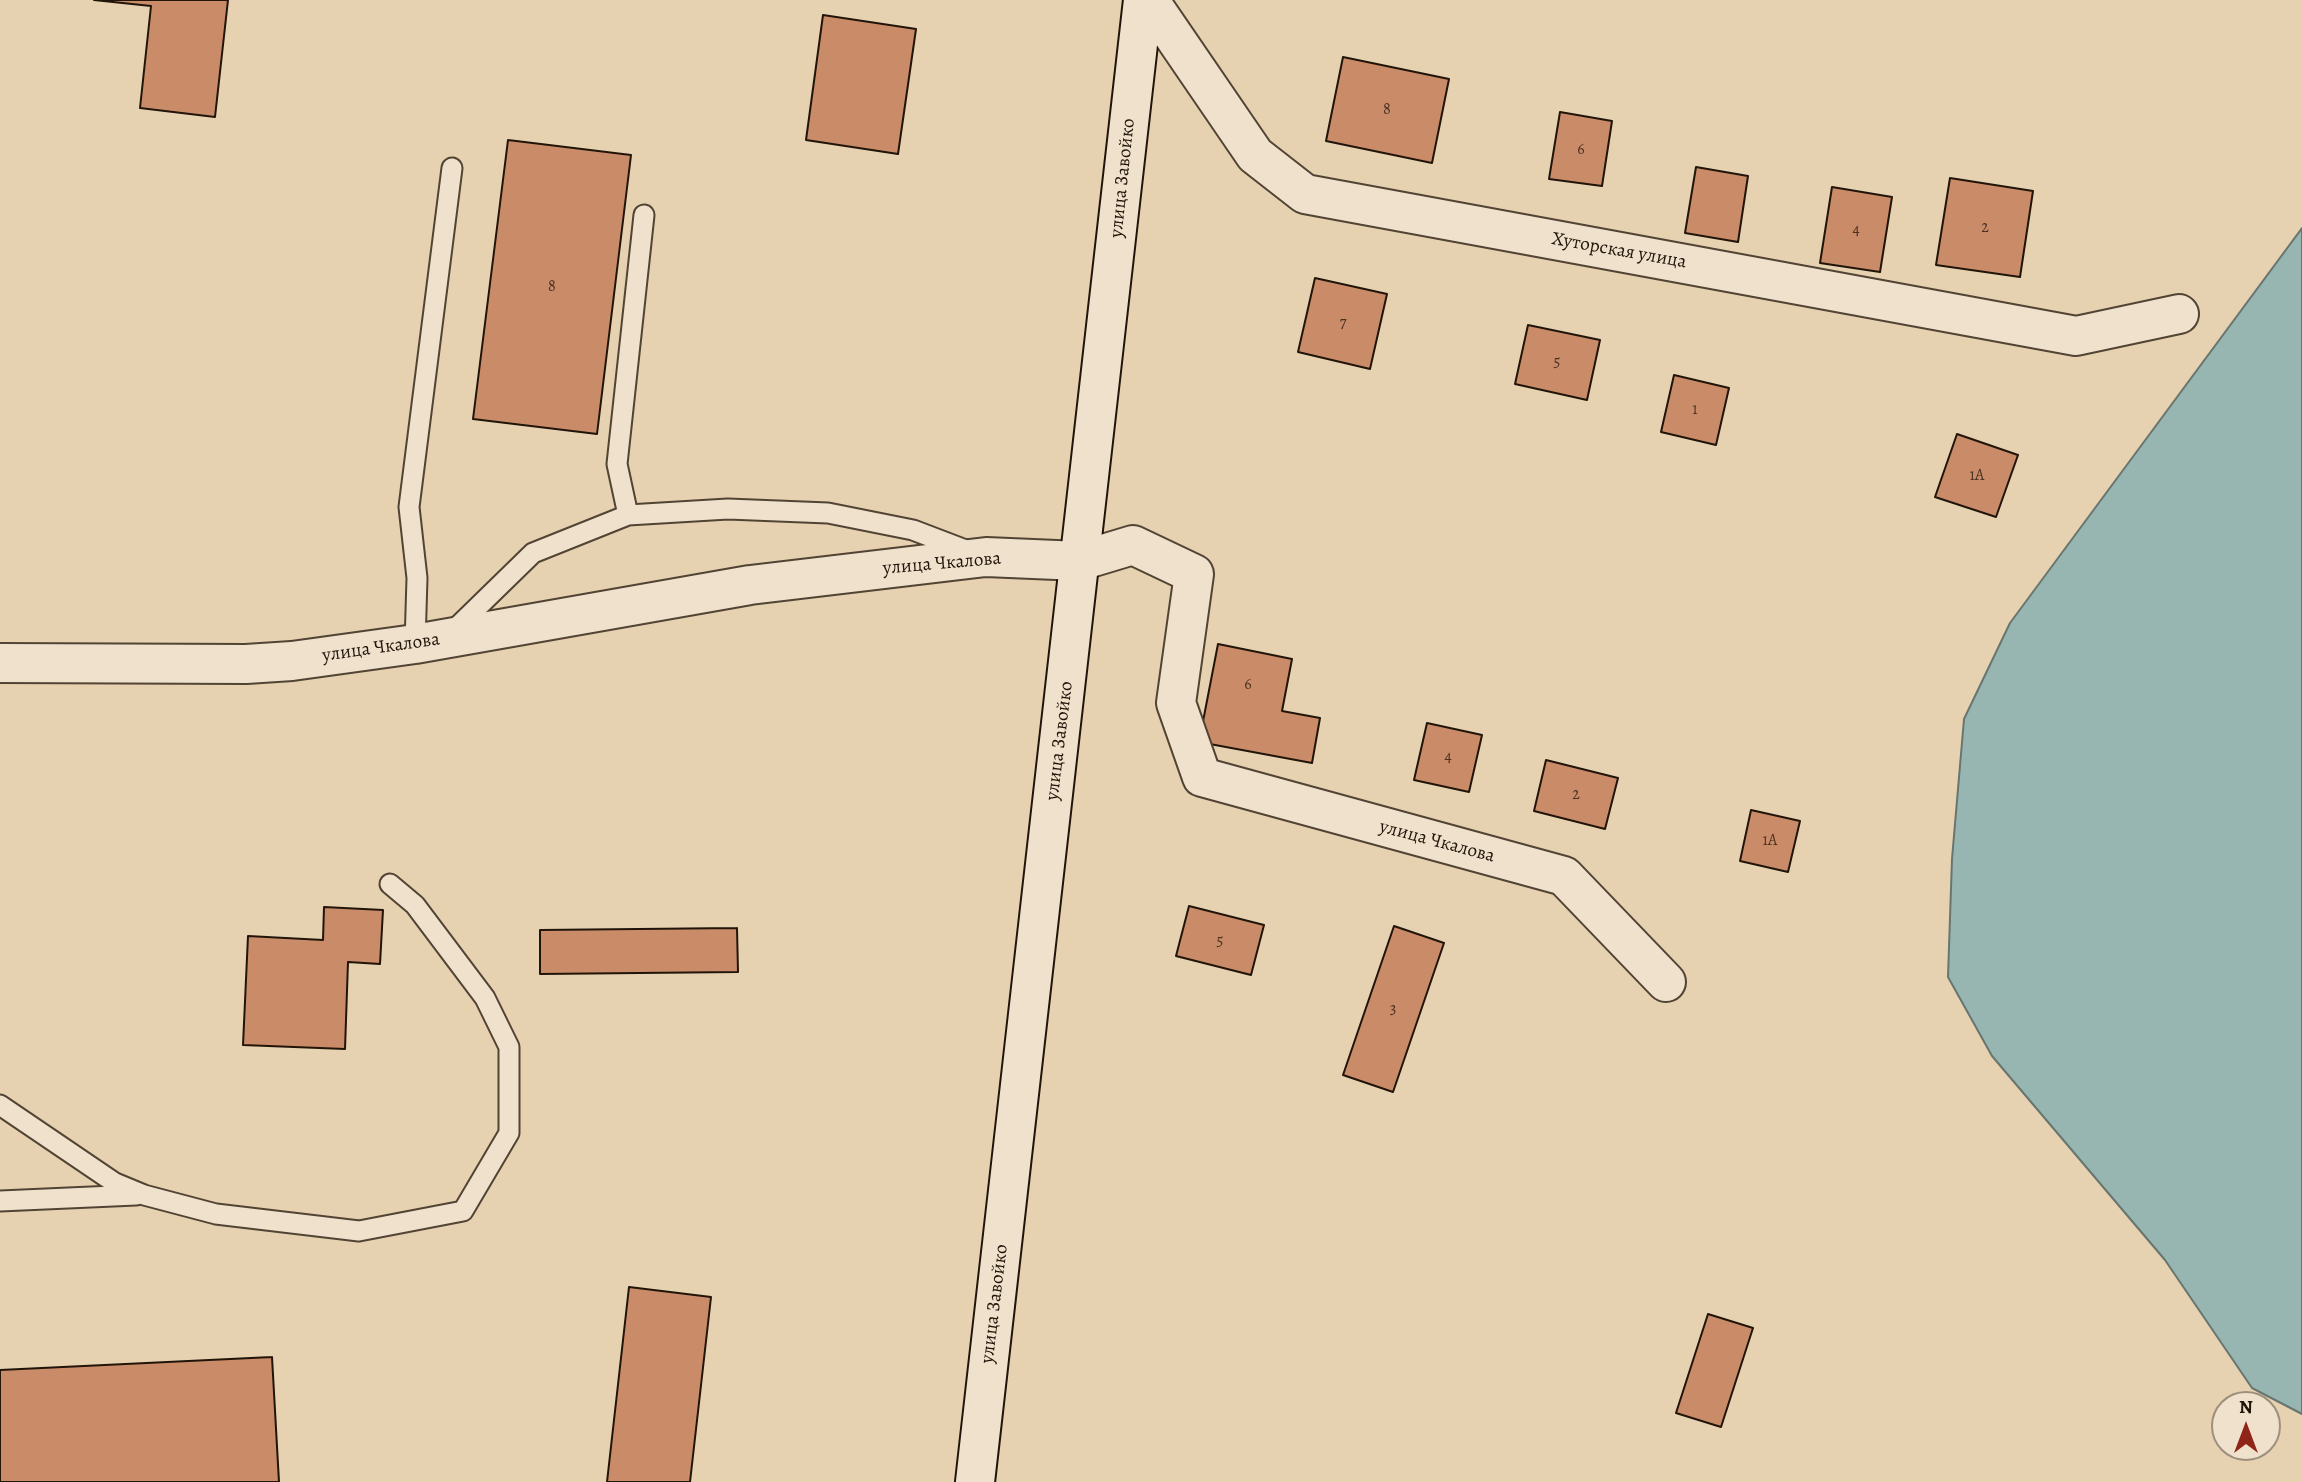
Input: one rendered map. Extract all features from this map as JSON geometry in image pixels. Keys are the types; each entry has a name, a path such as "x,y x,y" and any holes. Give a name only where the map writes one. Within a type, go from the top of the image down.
{"street":[{"name":"улица Завойко","path":"975,1482 1143,0"},
{"name":"Хуторская улица","path":"1149,0 1255,155 1305,194 2076,336 2179,314"},
{"name":"улица Чкалова","path":"0,663 246,664 430,641 750,585 986,557 1080,561 1133,545 1194,574 1176,703 1202,777 1564,876 1665,982"}],"lane":[{"path":"452,168 409,507 417,578 430,641 533,553 628,515 727,509 828,513 913,530 986,557"},
{"path":"628,515 617,464 644,215"},
{"path":"0,1105 115,1183 144,1195 216,1214 359,1231 463,1211 509,1133 509,1047 485,998 415,905 390,884"},
{"path":"0,1201 144,1195"}],"water":[{"path":"2302,228 2302,1414 2281,1403 2281,1391 2258,1391 2252,1388 2165,1260 1992,1056 1948,977 1952,859 1964,719 2010,623"}],"building":[{"path":"94,0 228,0 215,117 140,108 151,6"},
{"path":"823,15 916,29 898,154 806,140"},
{"path":"1343,57 1449,79 1432,163 1326,141"},
{"path":"1560,112 1612,121 1602,186 1549,179"},
{"path":"508,140 631,155 597,434 473,419"},
{"path":"1696,167 1748,176 1738,242 1685,233"},
{"path":"1950,178 2033,191 2020,277 1936,265"},
{"path":"1832,187 1892,197 1880,272 1820,263"},
{"path":"1315,278 1387,294 1370,369 1298,352"},
{"path":"1528,325 1600,340 1587,400 1515,384"},
{"path":"1674,375 1729,388 1716,445 1661,432"},
{"path":"1957,434 2018,455 1996,517 1935,497"},
{"path":"1218,644 1292,659 1282,711 1320,718 1312,763 1199,742"},
{"path":"1427,723 1482,735 1469,792 1414,780"},
{"path":"1546,760 1618,778 1605,829 1534,811"},
{"path":"1751,810 1800,821 1788,872 1740,861"},
{"path":"1189,906 1264,925 1251,975 1176,956"},
{"path":"324,907 383,910 380,964 348,962 345,1049 243,1045 248,936 323,940"},
{"path":"1394,926 1444,943 1393,1092 1343,1075"},
{"path":"737,928 738,972 540,974 540,930"},
{"path":"629,1287 711,1297 690,1482 607,1482"},
{"path":"1708,1314 1753,1328 1721,1427 1676,1413"},
{"path":"272,1357 279,1482 0,1482 0,1370"}]}
